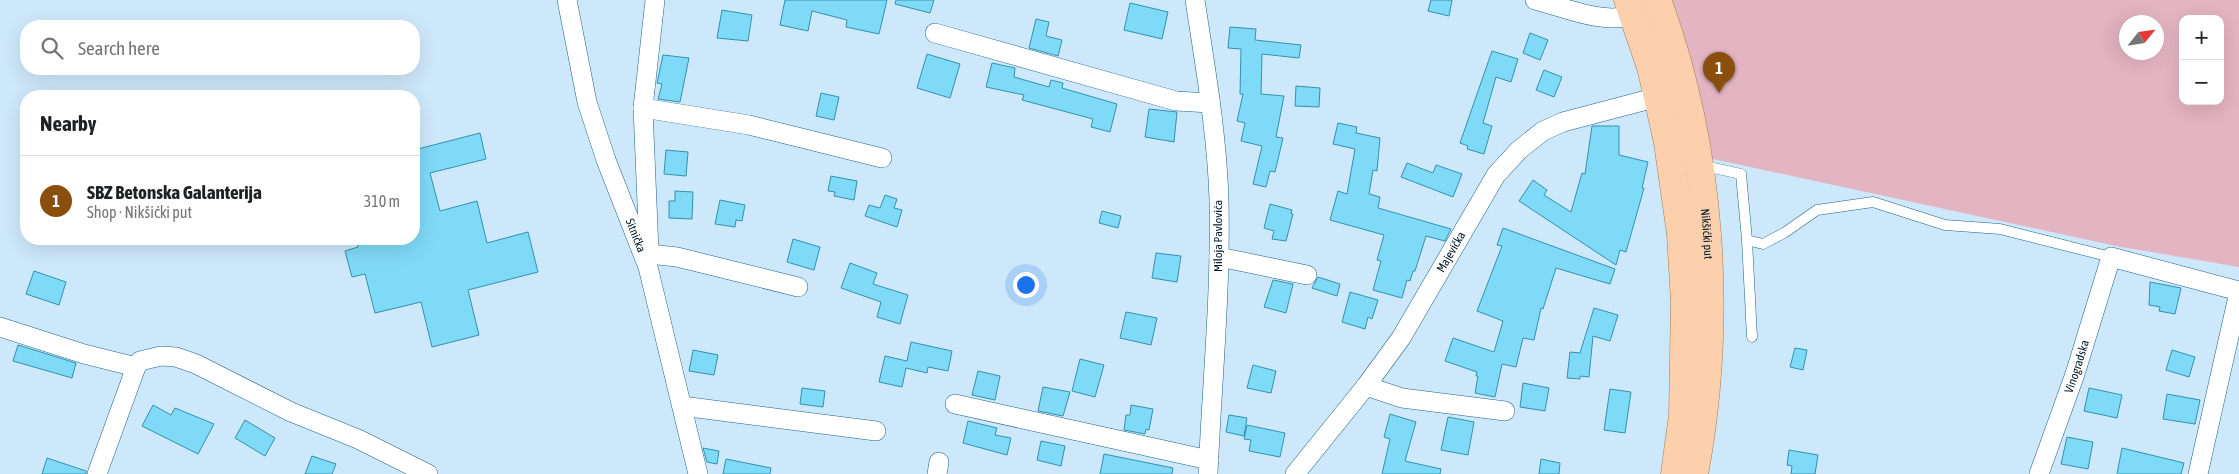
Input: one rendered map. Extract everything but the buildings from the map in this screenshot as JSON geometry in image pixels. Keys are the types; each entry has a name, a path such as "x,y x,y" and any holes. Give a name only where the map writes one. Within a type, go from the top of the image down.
{"main road":[{"name":"Nikšićki put","path":"1657,0 1682,83 1698,164 1706,240 1709,319 1705,394 1694,474"},
{"path":"1630,7 1651,67 1677,202 1683,266 1683,415 1675,474"}],"street":[{"name":"Sitnička","path":"567,0 587,102 606,160 649,260 698,474"},
{"path":"655,0 643,108 649,260 677,257 798,287"},
{"name":"Miloja Pavlovića","path":"1195,0 1210,102 1219,199 1219,257 1208,467"},
{"path":"1536,0 1598,16 1616,18 1630,7"},
{"path":"935,33 1176,101 1210,102"},
{"name":"Majevička","path":"1295,474 1366,386 1401,338 1496,175 1519,150 1543,131 1563,122 1658,97"},
{"path":"643,108 750,125 882,158"},
{"path":"1219,257 1307,275"},
{"path":"2111,257 2239,292 2198,474"},
{"name":"Vinogradska","path":"2039,474 2075,374 2111,257"},
{"path":"0,327 84,354 136,367"},
{"path":"97,474 136,367 140,361 161,356 176,357 196,364 290,412 358,439 428,474"},
{"path":"1366,386 1402,398 1505,411"},
{"path":"955,404 1208,467"},
{"path":"682,406 876,431"}],"lane":[{"path":"1698,164 1741,174 1747,240 1752,337"},
{"path":"1747,240 1763,244 1784,233 1816,210 1873,202 1945,225 2000,229 2111,257"}],"shaded area":[{"path":"1672,0 2239,0 2239,267 2116,246 1699,156 1658,17"}],"place":[{"name":"SBZ Betonska Galanterija","path":"1719,93"}]}
